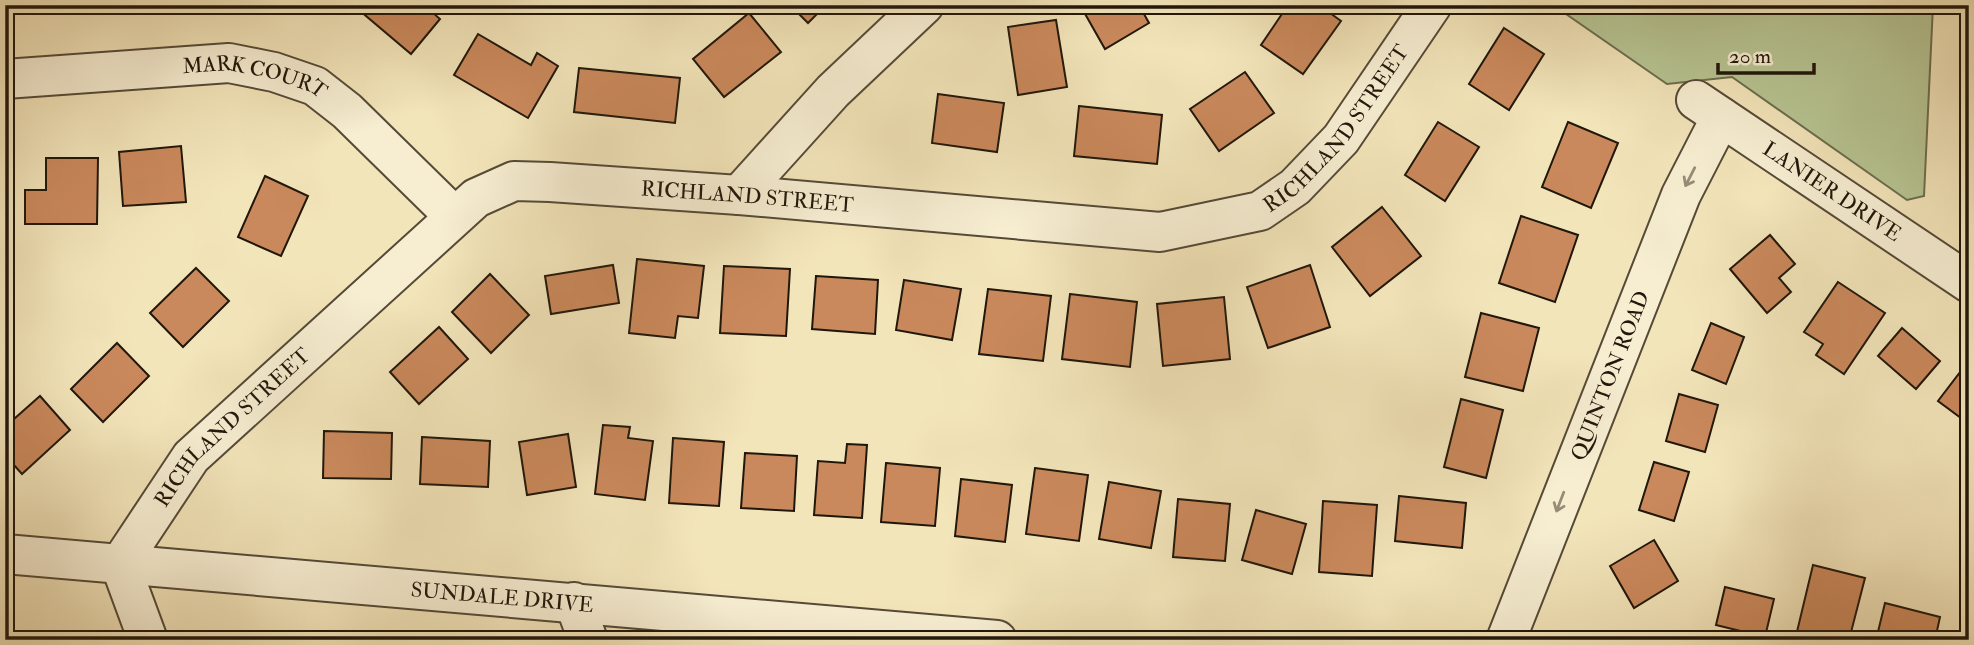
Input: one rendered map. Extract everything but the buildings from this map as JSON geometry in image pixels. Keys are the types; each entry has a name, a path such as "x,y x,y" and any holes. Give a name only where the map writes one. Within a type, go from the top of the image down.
{"street":[{"path":"738,195 833,91 924,5"},
{"name":"RICHLAND STREET","path":"120,564 191,457 454,216 476,198 514,181 738,195 1160,232 1260,211 1295,187 1341,139 1432,5"},
{"name":"MARK COURT","path":"5,79 229,63 274,72 315,86 347,111 454,216"},
{"name":"LANIER DRIVE","path":"1709,108 1969,283"},
{"name":"QUINTON ROAD","path":"1506,640 1681,195 1709,108"},
{"name":"SUNDALE DRIVE","path":"5,554 997,640"},
{"path":"120,564 148,640"},
{"path":"574,602 588,640"}],"green space":[{"path":"1553,5 1933,5 1924,196 1907,200 1732,77 1667,84"}]}
